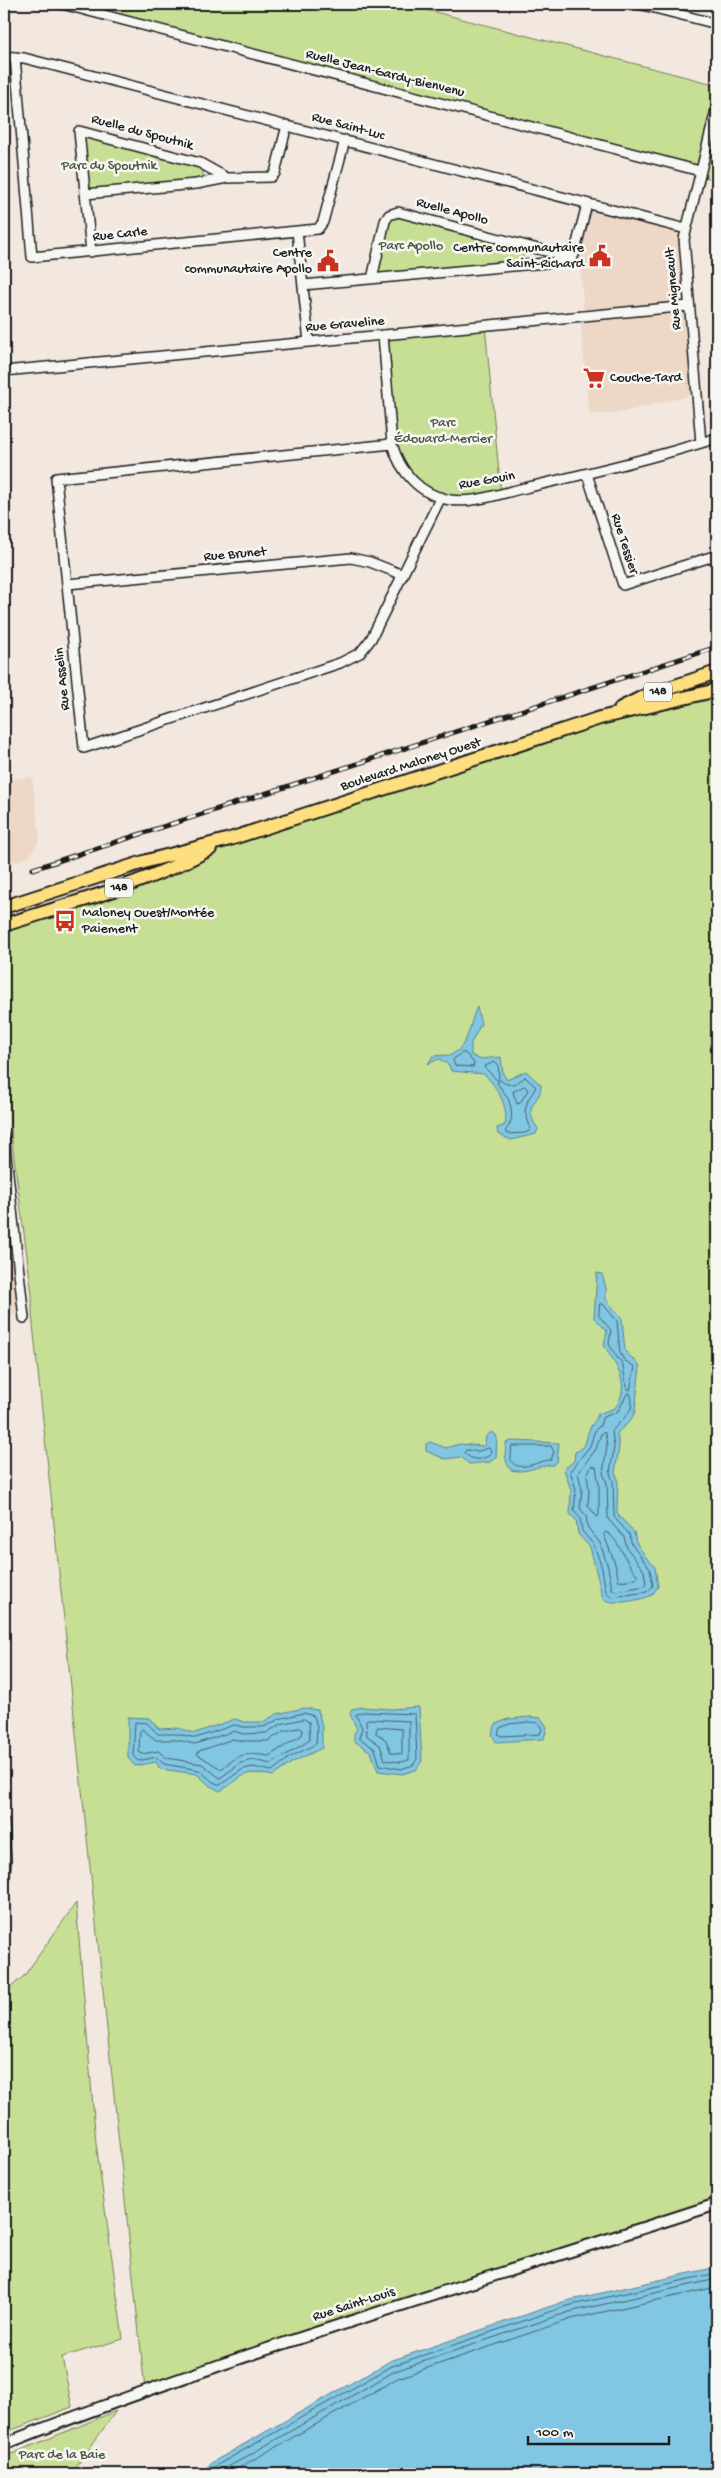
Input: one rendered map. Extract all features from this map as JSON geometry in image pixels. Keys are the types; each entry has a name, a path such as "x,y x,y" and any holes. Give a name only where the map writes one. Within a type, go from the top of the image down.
{"main road":[{"name":"Boulevard Maloney Ouest","path":"600,718 645,696 717,672"},
{"name":"Boulevard Maloney Ouest","path":"4,907 147,861 230,839 600,718 717,690"},
{"name":"Boulevard Maloney Ouest","path":"4,925 122,887 189,860 230,839"}],"street":[{"name":"Ruelle Jean-Gardy-Bienvenu","path":"62,4 700,171"},
{"path":"639,4 717,24"},
{"name":"Rue Saint-Luc","path":"4,56 15,56 686,229"},
{"name":"Rue Carle","path":"15,56 32,257 313,230 322,225 345,140"},
{"name":"Rue Migneault","path":"701,443 684,239 717,106"},
{"path":"85,194 196,184 227,178 271,177 275,173 287,125"},
{"name":"Ruelle du Spoutnik","path":"91,252 79,131 200,163 227,178"},
{"path":"303,285 568,262 572,258 586,204"},
{"name":"Ruelle Apollo","path":"372,279 385,221 389,215 398,212 572,258"},
{"path":"298,232 309,342"},
{"name":"Rue Graveline","path":"4,371 689,306"},
{"name":"Rue Gouin","path":"382,335 392,444 400,465 411,479 440,498 451,500 474,499 587,474 717,438"},
{"name":"Rue Asselin","path":"392,444 56,478 84,748 351,658 366,648 440,498"},
{"name":"Rue Tessier","path":"587,474 623,585 717,555"},
{"name":"Rue Brunet","path":"68,584 351,558 370,562 403,575"},
{"path":"4,1137 24,1318"},
{"path":"4,1822 6,1861 4,1881"},
{"name":"Rue Saint-Louis","path":"4,2444 114,2401 349,2321 717,2204"}],"shaded area":[{"path":"587,204 686,229 697,394 623,412 589,415 580,316 584,316 578,241"},
{"path":"32,777 40,840 29,857 4,866 4,780"},
{"path":"4,1137 23,1313 4,1316"}],"green space":[{"path":"62,4 404,4 717,85 717,180 701,176 700,171"},
{"name":"Parc du Spoutnik","path":"79,131 203,168 203,177 201,181 85,194"},
{"name":"Parc Apollo","path":"393,213 521,244 523,259 518,266 372,279 385,221"},
{"name":"Parc Édouard-Mercier","path":"485,326 501,494 461,500 428,491 395,454 383,335"},
{"path":"717,690 717,2204 145,2390 32,1315 32,1294 12,1142 4,1025 4,930 230,839 451,768"},
{"path":"76,1903 96,2143 123,2339 62,2357 72,2407 4,2433 4,1993 24,1976"},
{"name":"Parc de la Baie","path":"116,2411 71,2474 4,2474 4,2457"}],"water":[{"path":"477,1007 481,1024 471,1043 471,1055 479,1059 501,1057 503,1074 507,1080 526,1071 541,1085 538,1096 531,1108 533,1120 538,1129 536,1134 511,1140 498,1134 497,1128 505,1125 504,1104 484,1074 451,1071 449,1065 439,1059 428,1064 433,1056 451,1055 462,1046"},
{"path":"597,1273 602,1274 606,1288 606,1299 622,1319 625,1351 640,1366 635,1412 630,1421 617,1433 619,1447 615,1473 618,1479 617,1511 619,1516 634,1532 636,1542 655,1567 658,1587 652,1595 641,1599 620,1602 603,1599 590,1547 578,1534 576,1520 570,1514 571,1490 564,1469 574,1461 575,1452 584,1445 590,1428 598,1414 615,1408 622,1391 620,1375 604,1345 607,1331 594,1318"},
{"path":"492,1432 497,1436 496,1457 490,1462 469,1464 461,1457 445,1459 426,1451 426,1444 430,1442 446,1448 459,1444 483,1446 486,1436"},
{"path":"511,1441 559,1443 557,1462 553,1465 527,1470 511,1470 505,1454 506,1443"},
{"path":"362,1707 391,1709 419,1707 422,1761 416,1770 402,1774 378,1771 371,1752 354,1741 354,1733 357,1729 350,1714 352,1709"},
{"path":"304,1708 318,1710 322,1727 322,1748 293,1762 273,1776 254,1773 244,1775 220,1791 210,1786 197,1774 160,1769 156,1762 135,1766 128,1758 128,1717 149,1718 159,1729 178,1728 195,1733 235,1719 244,1722 263,1722 277,1714"},
{"path":"541,1718 547,1727 544,1739 496,1742 492,1734 496,1724 508,1719"},
{"path":"717,2267 717,2474 201,2474 211,2463 390,2361 566,2301"}],"railway":[{"path":"33,869 717,647"}],"place":[{"name":"Centre communautaire Saint-Richard","path":"600,256"},
{"name":"Centre communautaire Apollo","path":"328,261"},
{"name":"Couche-Tard","path":"594,378"},
{"name":"Maloney Ouest/Montée Paiement","path":"65,921"}]}
